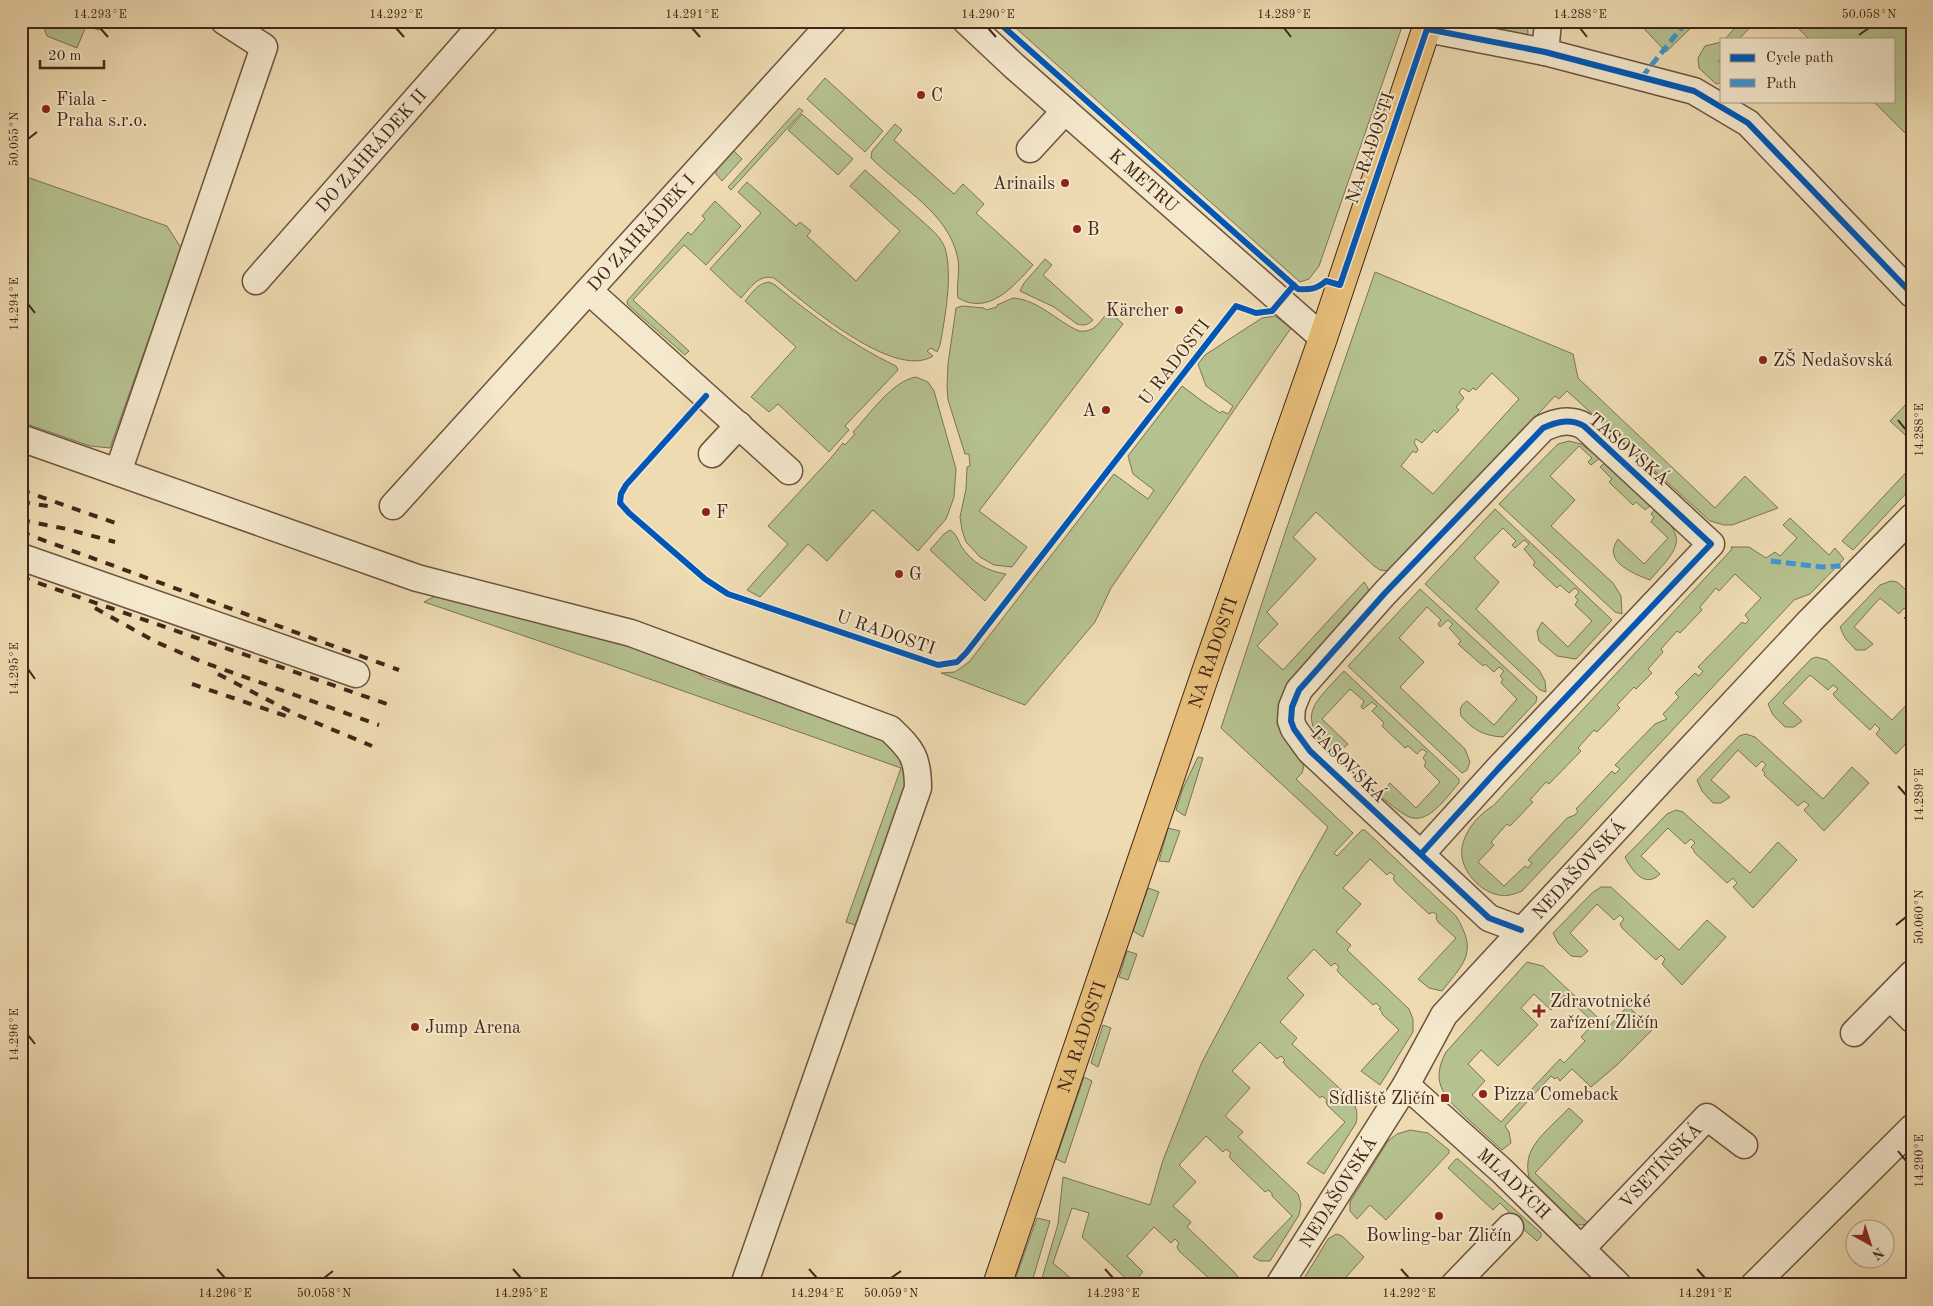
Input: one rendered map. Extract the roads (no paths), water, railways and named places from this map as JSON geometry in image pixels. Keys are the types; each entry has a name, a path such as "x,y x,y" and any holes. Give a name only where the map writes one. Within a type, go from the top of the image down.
{"main road":[{"name":"NA RADOSTI","path":"997,1285 1205,675 1323,338 1428,25"}],"street":[{"path":"118,472 264,48 224,21"},
{"name":"DO ZAHRÁDEK II","path":"256,280 485,21"},
{"name":"DO ZAHRÁDEK I","path":"789,471 589,291 832,21"},
{"name":"K METRU","path":"966,21 1065,111 1323,338"},
{"path":"1545,52 1548,23 1546,21"},
{"path":"1428,25 1469,29 1545,52 1694,91 1748,123 1912,294"},
{"path":"1030,149 1065,111"},
{"path":"393,506 589,291"},
{"name":"TASOVSKÁ","path":"1421,854 1499,768 1712,544 1584,426 1577,422 1556,422 1543,428 1385,593 1299,690 1292,707 1291,721 1294,730 1310,751 1489,918 1521,930"},
{"path":"712,454 739,425"},
{"path":"21,438 417,578 631,633 890,729 908,746 918,769 918,788 744,1285"},
{"name":"NEDAŠOVSKÁ","path":"1279,1285 1406,1085 1444,1015 1811,620 1912,517"},
{"path":"21,557 356,674"},
{"path":"1854,1032 1912,974"},
{"path":"1890,996 1912,1019"},
{"name":"MLADÝCH","path":"1406,1085 1502,1171 1618,1285"},
{"name":"VSETÍNSKÁ","path":"1582,1248 1707,1117 1744,1145"},
{"path":"1754,1285 1912,1128"},
{"path":"1454,1285 1510,1227"}],"railway":[{"path":"21,490 121,525"},
{"path":"21,502 54,507"},
{"path":"21,520 67,529 115,542"},
{"path":"21,532 399,670"},
{"path":"21,577 387,704"},
{"path":"95,608 156,642 200,661 379,725"},
{"path":"218,674 295,714 372,746"},
{"path":"192,684 289,717"}],"place":[{"name":"C","path":"921,95"},
{"name":"Fiala - Praha s.r.o.","path":"46,109"},
{"name":"Arinails","path":"1065,183"},
{"name":"B","path":"1077,229"},
{"name":"Kärcher","path":"1179,310"},
{"name":"ZŠ Nedašovská","path":"1763,360"},
{"name":"A","path":"1106,410"},
{"name":"F","path":"706,512"},
{"name":"G","path":"899,574"},
{"name":"Zdravotnické zařízení Zličín","path":"1539,1011"},
{"name":"Jump Arena","path":"415,1027"},
{"name":"Pizza Comeback","path":"1483,1094"},
{"name":"Sídliště Zličín","path":"1445,1098"},
{"name":"Bowling-bar Zličín","path":"1439,1216"}]}
